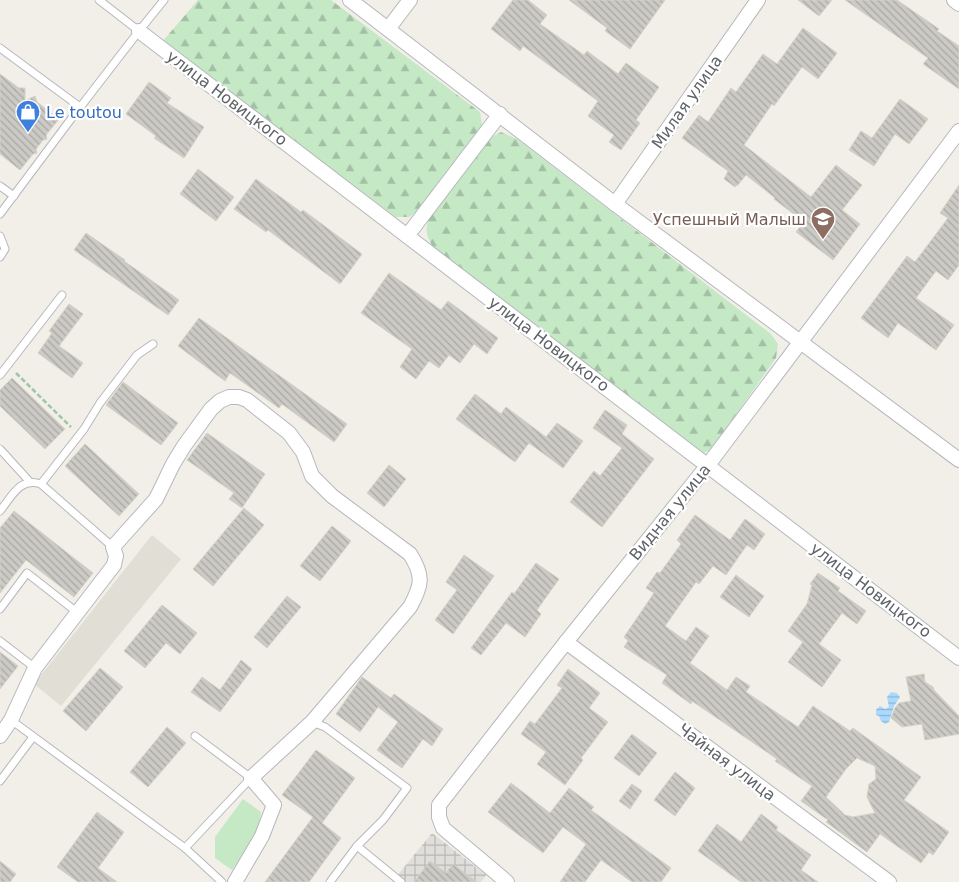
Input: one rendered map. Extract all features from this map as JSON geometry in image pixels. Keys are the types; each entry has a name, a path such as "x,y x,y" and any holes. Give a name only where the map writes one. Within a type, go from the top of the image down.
{"street":[{"path":"350,0 615,204 959,460"},
{"path":"388,29 410,0"},
{"name":"Милая улица","path":"615,204 758,0"},
{"path":"954,0 959,4"},
{"name":"улица Новицкого","path":"139,31 959,658"},
{"path":"407,236 500,114"},
{"name":"Видная улица","path":"499,880 443,828 439,817 439,805 566,642 708,465 800,340 959,131"},
{"path":"0,736 11,720 35,668 114,565 116,556 113,547 156,499 173,464 211,409 220,401 229,397 239,397 247,400 289,433 303,452 312,476 332,496 410,554 418,567 421,580 418,593 410,607 312,722 252,778 274,805 262,836 235,882"},
{"name":"Чайная улица","path":"566,642 889,882"}],"lane":[{"path":"99,0 139,31"},
{"path":"0,214 164,0"},
{"path":"0,48 80,108 77,112"},
{"path":"0,186 14,196"},
{"path":"0,236 5,250 0,257"},
{"path":"0,375 62,295"},
{"path":"41,484 137,356 153,344"},
{"path":"0,449 30,482"},
{"path":"0,511 24,483 41,484 113,547"},
{"path":"0,609 27,573 78,613"},
{"path":"0,641 35,668"},
{"path":"11,720 185,848 222,882"},
{"path":"312,722 326,727 407,788 383,820 357,846 330,882"},
{"path":"185,848 252,778 195,736"},
{"path":"0,782 33,737"},
{"path":"357,846 401,882"}],"path":[{"path":"8,365 79,434"}],"shaded area":[{"path":"152,535 181,559 61,706 34,684"},
{"path":"432,833 486,875 481,882 392,882"}],"green space":[{"path":"198,0 331,0 480,112 482,125 422,209 409,217 396,217 162,42"},
{"path":"501,132 517,139 771,334 778,344 776,358 711,450 704,453 692,445 433,247 428,238 427,231 430,215 490,138"},
{"path":"243,799 261,812 258,832 232,870 215,858 215,837"}],"water":[{"path":"891,692 897,693 900,697 894,706 889,722 885,724 876,715 876,710 880,706 885,709 889,707 887,697"}],"building":[{"path":"513,0 528,0 547,15 540,24 584,55 587,51 618,74 626,63 659,87 636,120 640,123 621,150 609,142 614,135 588,116 598,101 523,46 520,51 491,29"},
{"path":"569,0 665,0 630,49 605,31 607,28"},
{"path":"798,0 832,0 819,16"},
{"path":"845,0 897,0 939,29 937,31 959,46 959,89 923,64 928,58"},
{"path":"803,28 837,53 818,79 802,67 774,106 772,104 744,145 811,197 836,165 862,185 842,210 860,224 833,260 796,232 804,222 775,198 746,175 735,187 724,179 728,171 682,138 699,115 708,122 731,88 736,92 763,54 777,64"},
{"path":"0,74 19,88 25,88 25,101 35,96 37,102 59,119 46,135 47,139 43,140 36,149 37,153 33,154 20,170 0,154"},
{"path":"149,82 171,98 167,103 204,127 184,158 154,138 156,136 126,114"},
{"path":"900,99 928,119 909,144 895,134 874,166 849,150 861,131 872,138"},
{"path":"198,169 234,197 216,221 180,194"},
{"path":"256,179 301,212 303,210 362,254 340,284 268,230 266,232 234,209"},
{"path":"959,185 959,265 948,280 936,271 916,298 954,325 936,350 898,323 888,338 861,318 907,256 915,262 948,218 940,213"},
{"path":"86,233 179,300 168,315 74,250"},
{"path":"389,273 441,310 448,301 498,338 487,354 474,344 460,363 449,355 439,368 429,361 416,379 400,367 412,349 361,313"},
{"path":"69,304 83,314 59,346 83,363 72,378 38,353 52,333 49,331"},
{"path":"199,318 347,424 334,442 282,404 279,408 230,373 225,381 178,346"},
{"path":"12,378 65,429 45,449 0,406 0,390"},
{"path":"123,382 178,423 161,445 106,405"},
{"path":"475,394 501,414 506,407 546,437 557,423 583,441 563,468 529,443 515,462 456,419"},
{"path":"605,410 627,425 622,434 654,459 602,527 570,502 594,471 600,476 622,448 593,428"},
{"path":"207,433 265,474 242,508 229,499 234,493 187,460"},
{"path":"85,444 139,494 119,516 65,466"},
{"path":"389,465 406,479 384,507 367,493"},
{"path":"244,508 264,525 213,586 193,569"},
{"path":"14,511 93,573 74,597 26,560 0,593 0,528"},
{"path":"695,515 730,540 745,519 765,534 754,550 747,545 726,575 713,566 699,584 696,582 665,626 686,641 696,627 709,636 690,663 727,690 736,677 750,686 746,692 798,727 813,706 850,731 853,728 921,777 904,800 949,832 933,855 929,852 921,863 880,834 867,852 801,801 812,786 775,761 777,759 692,701 691,704 662,683 667,675 624,647 628,641 624,637 654,593 646,588 657,572 660,573 681,544 677,540","holes":["857,758 875,766 876,779 869,784 867,797 875,813 853,817 845,815 826,797 846,769"]},
{"path":"332,526 351,541 320,581 300,566"},
{"path":"464,555 494,576 453,634 435,620 457,590 446,582"},
{"path":"536,563 559,579 537,610 541,614 525,637 506,623 481,655 471,648"},
{"path":"818,573 840,588 838,591 866,611 857,624 842,613 819,644 841,660 822,687 788,662 803,642 788,631 807,604 812,585 810,584"},
{"path":"736,575 764,596 749,617 720,597"},
{"path":"287,596 301,607 267,648 254,637"},
{"path":"162,605 197,633 180,654 166,643 145,668 124,651"},
{"path":"0,652 18,666 0,689"},
{"path":"241,660 252,669 220,712 191,692 202,677 220,690"},
{"path":"100,668 123,687 86,731 63,711"},
{"path":"568,669 600,693 589,708 608,722 581,758 583,760 565,785 537,764 546,752 521,734 530,721 535,724 562,688 557,685"},
{"path":"924,674 925,682 933,687 959,716 959,734 925,740 922,724 902,727 891,718 899,703 911,701 906,677"},
{"path":"362,677 391,698 394,694 443,729 432,746 423,739 402,768 377,750 398,722 378,707 360,732 336,714"},
{"path":"167,727 186,743 148,787 130,772"},
{"path":"632,734 657,753 639,776 614,758"},
{"path":"316,750 355,778 322,823 341,838 309,882 265,882 313,817 282,795"},
{"path":"675,772 695,788 675,816 654,800"},
{"path":"511,783 550,813 569,788 594,807 591,810 671,868 661,882 632,882 601,860 585,882 560,882 586,844 563,827 543,853 488,812"},
{"path":"632,784 642,791 630,809 619,801"},
{"path":"97,812 124,832 98,868 117,882 78,882 57,867"},
{"path":"761,814 778,827 776,830 811,855 801,870 818,882 741,882 698,851 717,824 741,842"},
{"path":"0,861 16,874 10,882 0,882"},
{"path":"430,861 446,873 453,864 477,882 414,882"}],"place":[{"name":"Le toutou","path":"28,133"},
{"name":"Успешный Малыш","path":"823,240"}]}
